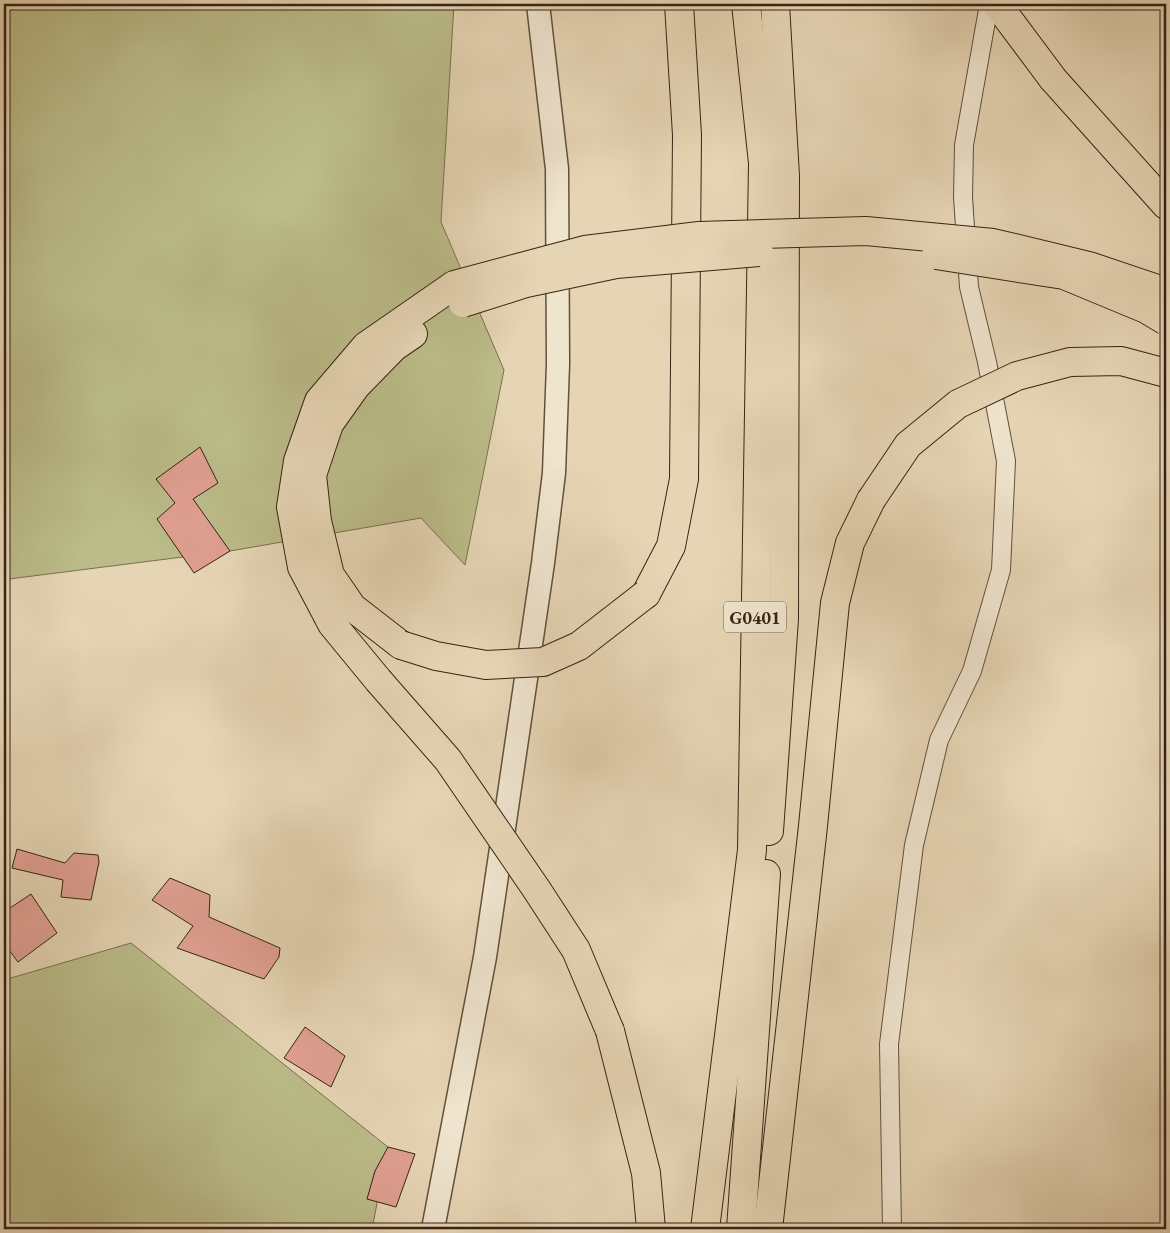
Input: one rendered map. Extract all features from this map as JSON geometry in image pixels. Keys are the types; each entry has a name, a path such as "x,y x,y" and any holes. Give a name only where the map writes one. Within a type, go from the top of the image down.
{"highway":[{"path":"679,4 687,136 684,479 671,546 646,594 579,646 543,662 486,666 436,656 401,645 352,607 330,575 317,521 312,475 329,424 356,386 394,347 444,311 459,294 526,283 616,264 828,246 928,254 1064,275 1146,309 1166,321"},
{"name":"G0401","path":"705,1229 752,850 763,163 746,4"},
{"name":"G0401","path":"741,1229 784,619 785,176 775,4"},
{"path":"997,4 1053,80 1166,205"},
{"path":"651,1229 646,1173 610,1031 576,950 448,760 332,624 302,567 291,507 298,461 319,401 366,346 459,294 585,250 699,236 866,231 993,243 1090,266 1166,292"},
{"path":"768,1229 813,826 835,603 850,543 871,500 908,445 958,404 1017,376 1070,362 1121,361 1166,373"}],"street":[{"path":"433,1229 484,957 543,563 554,473 558,364 557,169 538,4"},
{"path":"892,1229 889,1044 914,846 940,740 972,671 1001,570 1006,461 987,362 969,287 963,197 964,146 989,4"}],"green space":[{"path":"4,4 454,4 441,222 504,370 465,565 421,518 230,551 9,579 4,584"},
{"path":"131,943 388,1147 372,1229 4,1229 4,980"}],"building":[{"path":"200,447 218,483 193,499 230,551 194,573 157,519 175,503 156,479"},
{"path":"17,849 65,863 74,853 98,855 99,862 91,900 61,897 63,880 12,868"},
{"path":"170,878 210,895 209,917 280,948 279,957 264,979 177,948 193,926 152,900"},
{"path":"31,894 57,933 18,962 9,950 4,953 4,912"},
{"path":"305,1027 345,1056 331,1087 284,1058"},
{"path":"388,1147 415,1154 396,1207 367,1199 375,1171"}]}
